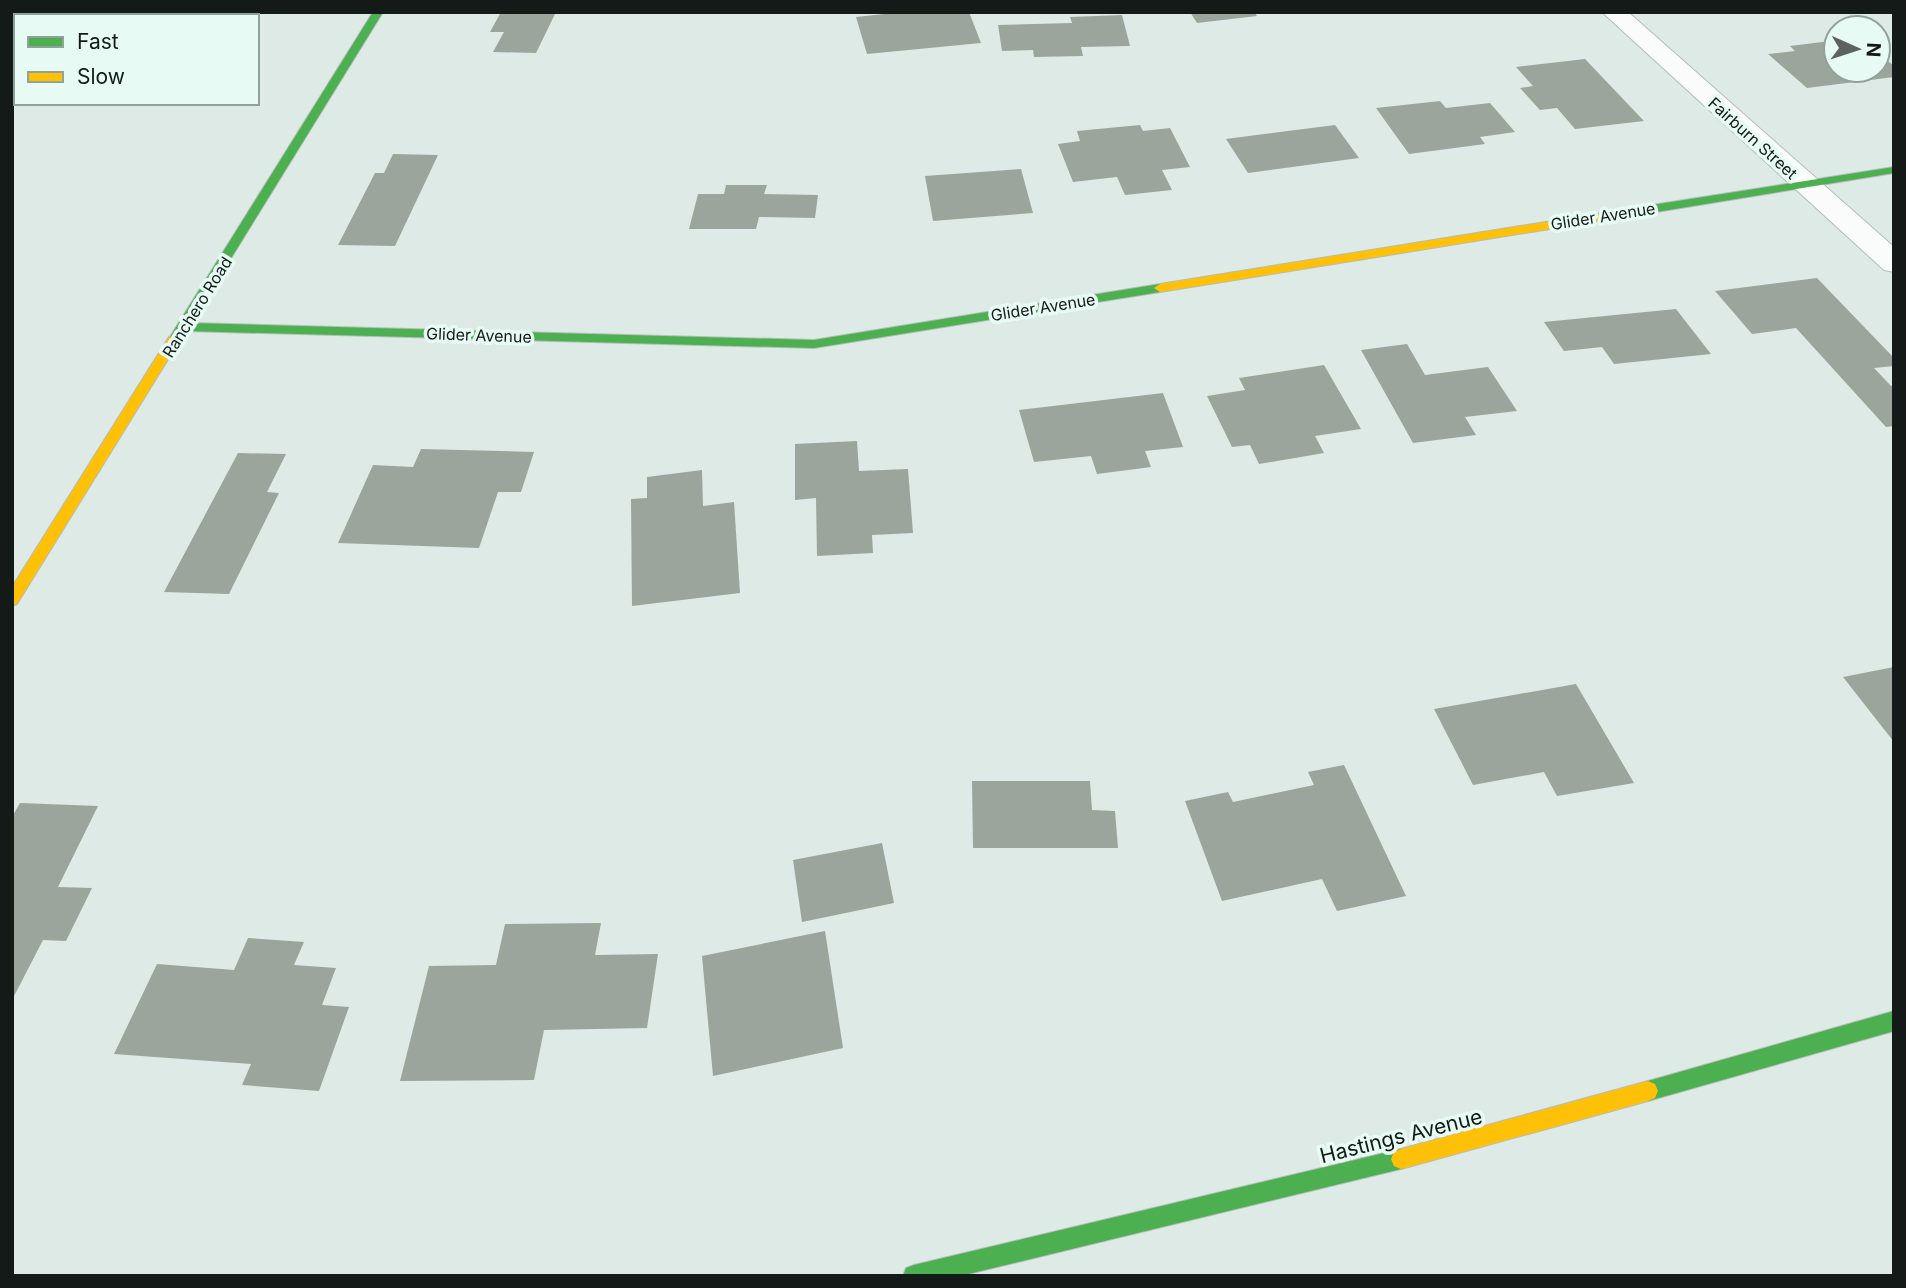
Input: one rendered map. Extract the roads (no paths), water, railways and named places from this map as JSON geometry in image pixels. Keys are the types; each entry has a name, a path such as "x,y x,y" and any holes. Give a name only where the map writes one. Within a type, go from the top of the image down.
{"street":[{"name":"Ranchero Road","path":"12,600 185,327 378,12"},
{"name":"Fairburn Street","path":"1614,12 1894,263"},
{"name":"Glider Avenue","path":"185,327 814,344 1894,170"},
{"name":"Hastings Avenue","path":"914,1276 1438,1150 1894,1021"}]}
